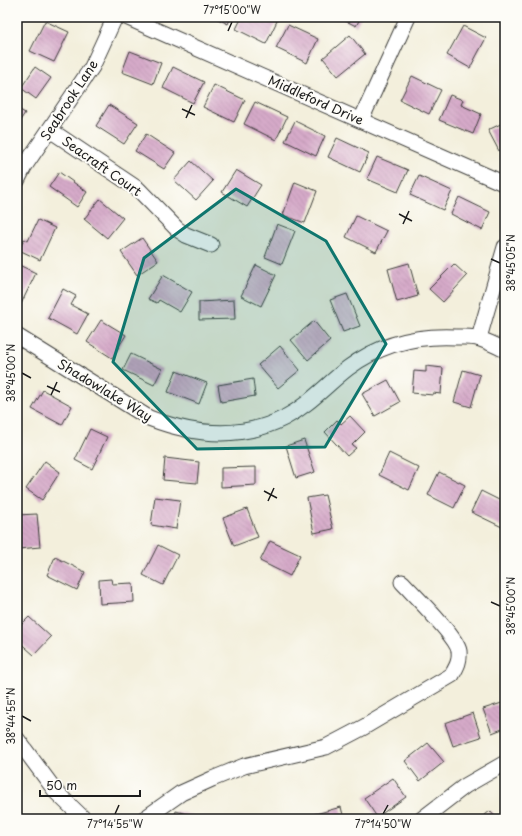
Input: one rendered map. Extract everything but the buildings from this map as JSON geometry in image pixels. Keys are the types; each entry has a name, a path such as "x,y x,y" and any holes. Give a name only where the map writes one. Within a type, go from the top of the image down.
{"street":[{"name":"Seabrook Lane","path":"17,181 92,67 115,17"},
{"name":"Middleford Drive","path":"126,17 505,184"},
{"path":"361,120 408,17"},
{"name":"Seacraft Court","path":"50,130 138,189 177,229 186,235 211,244"},
{"path":"479,338 505,247"},
{"name":"Shadowlake Way","path":"17,336 149,418 170,426 202,433 220,434 238,432 282,419 301,409 316,398 349,367 367,355 394,344 426,337 479,338 505,350"},
{"path":"144,819 181,793 244,766 326,747 364,728 452,675 459,663 459,649 440,622 402,582"},
{"path":"17,739 57,793 84,819"},
{"path":"422,819 465,786 505,763"}],"highlighted area":[{"path":"236,189 326,241 386,344 325,447 197,449 113,362 144,258"}]}
